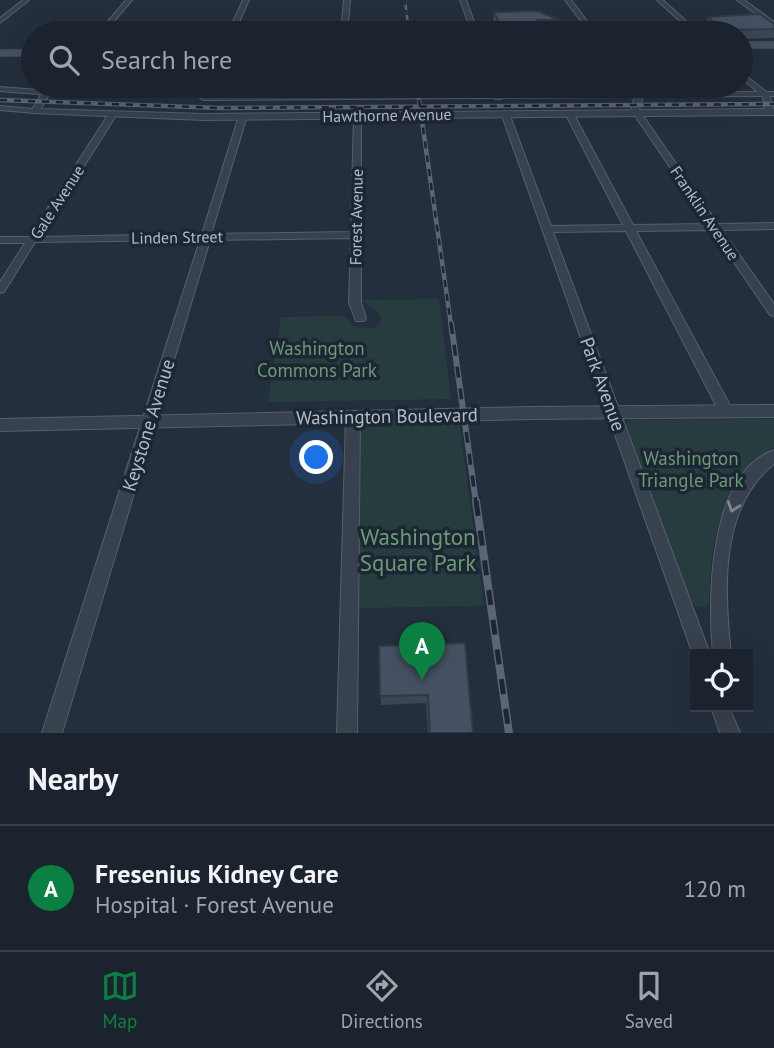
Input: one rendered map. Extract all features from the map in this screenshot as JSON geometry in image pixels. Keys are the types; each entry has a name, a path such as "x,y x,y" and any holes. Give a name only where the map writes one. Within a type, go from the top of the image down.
{"main road":[{"path":"753,45 774,45"},
{"path":"0,53 21,53"}],"street":[{"path":"0,21 26,0"},
{"path":"111,21 129,0"},
{"path":"237,21 246,0"},
{"path":"345,21 347,0"},
{"path":"463,0 471,21"},
{"path":"568,0 584,21"},
{"path":"660,0 683,21"},
{"path":"740,0 774,25"},
{"path":"753,85 762,94"},
{"path":"0,89 21,89"},
{"path":"753,94 774,94"},
{"path":"762,94 762,109 770,112 774,122"},
{"path":"35,111 49,98"},
{"path":"196,117 201,113 206,100 204,98"},
{"path":"637,113 635,110 638,98"},
{"name":"Hawthorne Avenue","path":"0,108 196,117 770,112"},
{"name":"Park Avenue","path":"505,113 699,649"},
{"path":"569,113 726,411"},
{"name":"Franklin Avenue","path":"637,113 774,312"},
{"name":"Gale Avenue","path":"0,290 113,114"},
{"name":"Forest Avenue","path":"358,115 355,303 360,318"},
{"name":"Keystone Avenue","path":"52,733 243,116"},
{"path":"547,229 774,226"},
{"name":"Linden Street","path":"0,240 355,235"},
{"name":"Washington Boulevard","path":"0,425 774,411"},
{"path":"348,733 353,417"},
{"path":"722,649 720,601 726,530 741,486 750,472 774,456"},
{"path":"722,712 730,733"},
{"path":"730,712 735,733"}],"green space":[{"name":"Washington Commons Park","path":"439,299 451,399 268,402 281,317 344,316 355,327 374,328 381,322 380,314 361,300"},
{"name":"Washington Triangle Park","path":"774,419 774,447 755,462 741,479 722,515 712,556 709,601 706,607 698,607 690,600 625,425 629,420"},
{"name":"Washington Square Park","path":"459,421 484,606 359,608 361,429 367,424"}],"building":[{"path":"538,11 560,20 498,21 494,12"},
{"path":"760,14 774,24 774,29 753,29 753,21 713,21 708,17"},
{"path":"465,643 473,733 430,733 428,695 380,696 379,646"}],"railway":[{"path":"405,0 408,21"},
{"path":"419,98 420,107"},
{"path":"0,100 220,108 420,107"},
{"path":"420,107 774,104"},
{"path":"420,107 451,325"},
{"path":"451,323 476,503"},
{"path":"476,501 509,733"}],"place":[{"name":"Fresenius Kidney Care","path":"422,680"}]}
